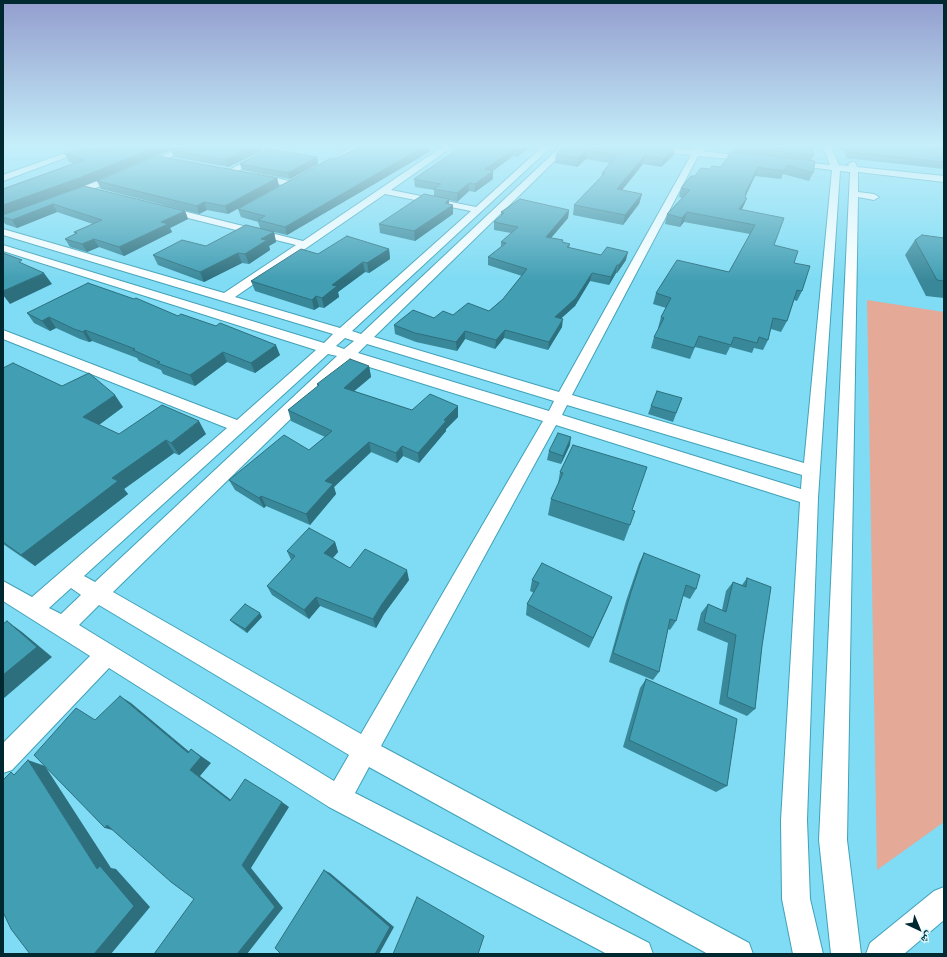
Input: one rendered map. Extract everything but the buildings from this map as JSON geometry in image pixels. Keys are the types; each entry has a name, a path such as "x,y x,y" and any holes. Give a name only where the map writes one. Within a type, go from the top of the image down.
{"street":[{"path":"59,199 80,192"},
{"path":"97,192 102,193"},
{"path":"225,298 383,192"},
{"path":"387,192 479,210"},
{"path":"33,609 243,423 499,192"},
{"path":"62,627 518,192"},
{"path":"338,798 552,418 674,192"},
{"path":"808,954 796,899 794,820 809,498 838,192"},
{"path":"846,954 833,840 854,194 874,197"},
{"path":"154,206 304,244"},
{"path":"220,223 233,216"},
{"path":"3,232 812,472"},
{"path":"3,248 809,498"},
{"path":"3,334 243,423 259,439"},
{"path":"69,577 364,750 738,954"},
{"path":"3,590 338,798 638,954"},
{"path":"3,761 107,655"},
{"path":"881,954 944,901"}],"shaded area":[{"path":"867,300 944,312 944,822 877,870"}]}
